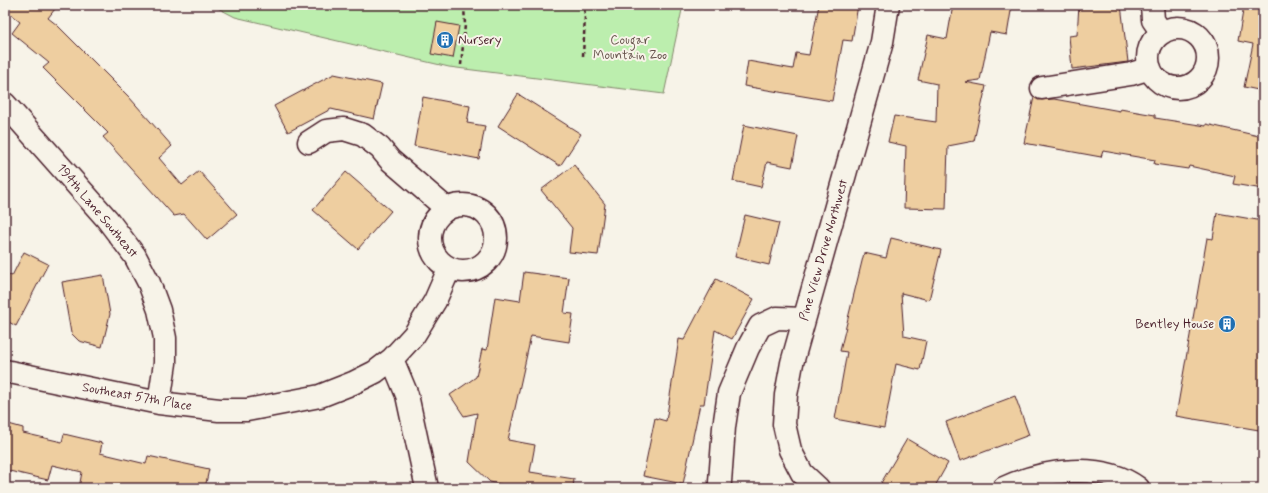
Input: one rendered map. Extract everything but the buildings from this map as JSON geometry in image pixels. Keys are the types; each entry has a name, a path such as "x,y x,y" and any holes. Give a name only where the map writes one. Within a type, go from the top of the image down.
{"street":[{"name":"Pine View Drive Northwest","path":"818,488 802,473 790,450 784,424 786,395 792,363 882,42 888,5"},
{"path":"1152,5 1153,20 1162,32"},
{"path":"1180,28 1190,30 1198,35 1204,42 1208,51 1206,70 1202,78 1194,84 1186,88 1167,86 1152,74 1148,56 1150,47 1162,32 1180,28"},
{"path":"1042,88 1131,74 1150,68"},
{"name":"194th Lane Southeast","path":"5,104 107,219 135,256 149,283 159,310 165,338 165,363 159,403"},
{"path":"308,142 326,131 344,129 362,135 380,148 390,160 447,209"},
{"path":"456,205 467,205 477,208 486,214 492,222 496,232 497,242 494,252 488,261 480,268 460,272 449,269 434,255 430,245 430,234 433,224 438,216 447,209 456,205"},
{"name":"Southeast 57th Place","path":"5,371 159,403 219,410 247,410 320,396 353,383 374,372 392,359 414,335 435,301 449,269"},
{"path":"720,482 724,427 730,393 748,348 760,326 777,318 804,319"},
{"path":"392,359 407,395 427,488"},
{"path":"1004,488 1042,475 1082,470 1112,475 1130,482 1138,488"}],"path":[{"path":"460,65 465,25 464,5"},
{"path":"583,56 585,16 584,5"}],"green space":[{"name":"Cougar Mountain Zoo","path":"212,5 683,5 664,94 449,67 235,17"}],"place":[{"name":"Nursery","path":"445,40"},
{"name":"Bentley House","path":"1227,324"}]}
